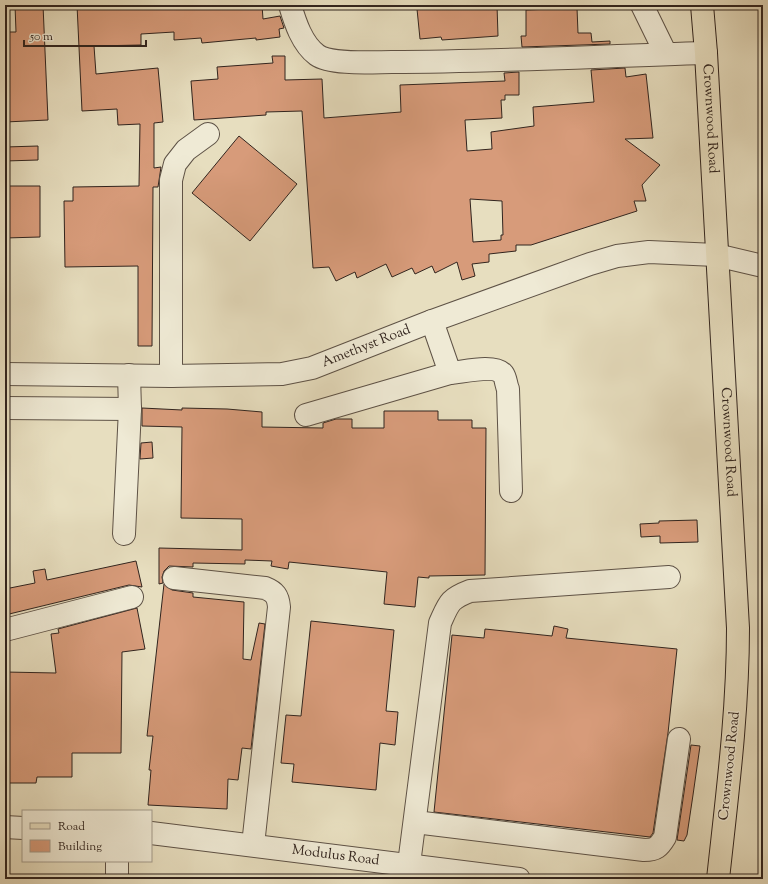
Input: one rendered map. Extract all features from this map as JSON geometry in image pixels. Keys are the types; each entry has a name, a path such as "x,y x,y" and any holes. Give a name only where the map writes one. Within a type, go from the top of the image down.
{"main road":[{"name":"Crownwood Road","path":"702,5 733,536 738,655 733,746 718,879"}],"street":[{"path":"290,5 294,19 305,41 318,55 342,62 436,62 706,53"},
{"path":"642,5 666,54"},
{"path":"171,376 171,180 174,164 186,150 208,134"},
{"name":"Amethyst Road","path":"5,374 171,376 282,374 347,355 432,321 590,264 617,256 649,252 716,255 763,266"},
{"path":"432,321 450,373"},
{"path":"306,415 450,373 489,369 498,371 504,375 508,389 511,491"},
{"path":"124,534 130,409 129,375"},
{"path":"5,408 130,409"},
{"path":"409,864 440,623 448,604 455,597 470,591 669,577"},
{"path":"174,578 265,588 272,591 278,598 279,607 253,845"},
{"path":"5,630 132,597"},
{"path":"415,822 601,845 654,850 660,846 665,837 679,739"},
{"path":"5,827 22,828"},
{"name":"Modulus Road","path":"152,834 409,864 519,879"},
{"path":"117,862 117,879"}],"building":[{"path":"15,5 43,5 48,120 5,122 5,32 16,32"},
{"path":"77,5 90,5 90,7 262,5 263,19 280,16 284,28 279,29 280,37 256,40 256,38 202,43 201,38 174,40 174,32 141,34 141,45 94,46 96,74 158,68 163,122 154,123 154,168 161,167 158,187 153,187 152,346 138,346 138,266 65,267 64,201 73,201 73,187 139,186 140,124 118,125 117,109 82,111"},
{"path":"440,5 497,5 498,36 442,40 441,37 420,39 417,9 440,7"},
{"path":"577,8 578,33 591,33 592,42 610,41 610,44 522,47 521,36 526,36 526,10"},
{"path":"272,56 285,56 285,80 322,79 324,118 401,112 400,85 505,81 504,73 519,72 519,95 505,95 505,100 501,100 502,118 465,120 467,151 492,149 491,132 534,126 533,107 594,102 591,70 625,68 626,77 646,74 653,138 625,139 660,165 642,185 646,201 634,201 637,211 531,245 516,245 516,251 489,254 489,262 472,264 475,276 462,280 457,262 435,273 432,266 415,274 412,268 392,277 386,264 357,278 355,272 336,281 329,267 313,268 302,111 266,112 266,115 194,120 191,81 218,79 217,67 273,63","holes":["470,199 502,201 503,235 501,235 501,240 473,242"]},
{"path":"239,136 297,184 250,241 192,193"},
{"path":"38,146 38,160 5,161 5,147"},
{"path":"5,186 40,186 40,237 5,238"},
{"path":"142,408 182,410 182,408 227,409 262,412 262,427 323,428 323,423 336,419 352,419 352,428 384,428 384,411 438,411 438,420 472,420 472,428 486,428 485,575 429,576 429,578 418,577 415,607 384,604 387,572 289,562 288,569 271,566 272,561 245,560 245,564 193,563 193,567 169,566 164,571 162,577 163,583 159,584 159,548 242,550 242,519 181,518 182,427 142,426"},
{"path":"152,442 153,458 140,459 141,443"},
{"path":"697,520 698,542 660,543 660,536 641,537 640,524 659,523 659,521"},
{"path":"136,561 142,587 129,585 5,615 5,589 35,583 33,571 45,569 47,580"},
{"path":"164,584 172,590 193,593 193,597 244,602 243,659 251,660 259,623 265,624 251,749 242,748 238,780 228,779 227,809 148,805 151,770 149,770 153,736 147,736"},
{"path":"137,608 145,649 122,652 121,753 72,753 72,777 37,777 36,783 5,783 5,672 56,673 51,634 59,633 58,629"},
{"path":"311,621 394,630 386,711 398,712 395,745 380,743 376,790 292,782 294,764 281,763 286,715 301,716"},
{"path":"554,626 568,629 566,638 677,649 668,733 653,833 650,837 434,812 452,635 484,638 485,629 552,636"},
{"path":"691,745 700,746 687,835 684,841 677,840"}]}
